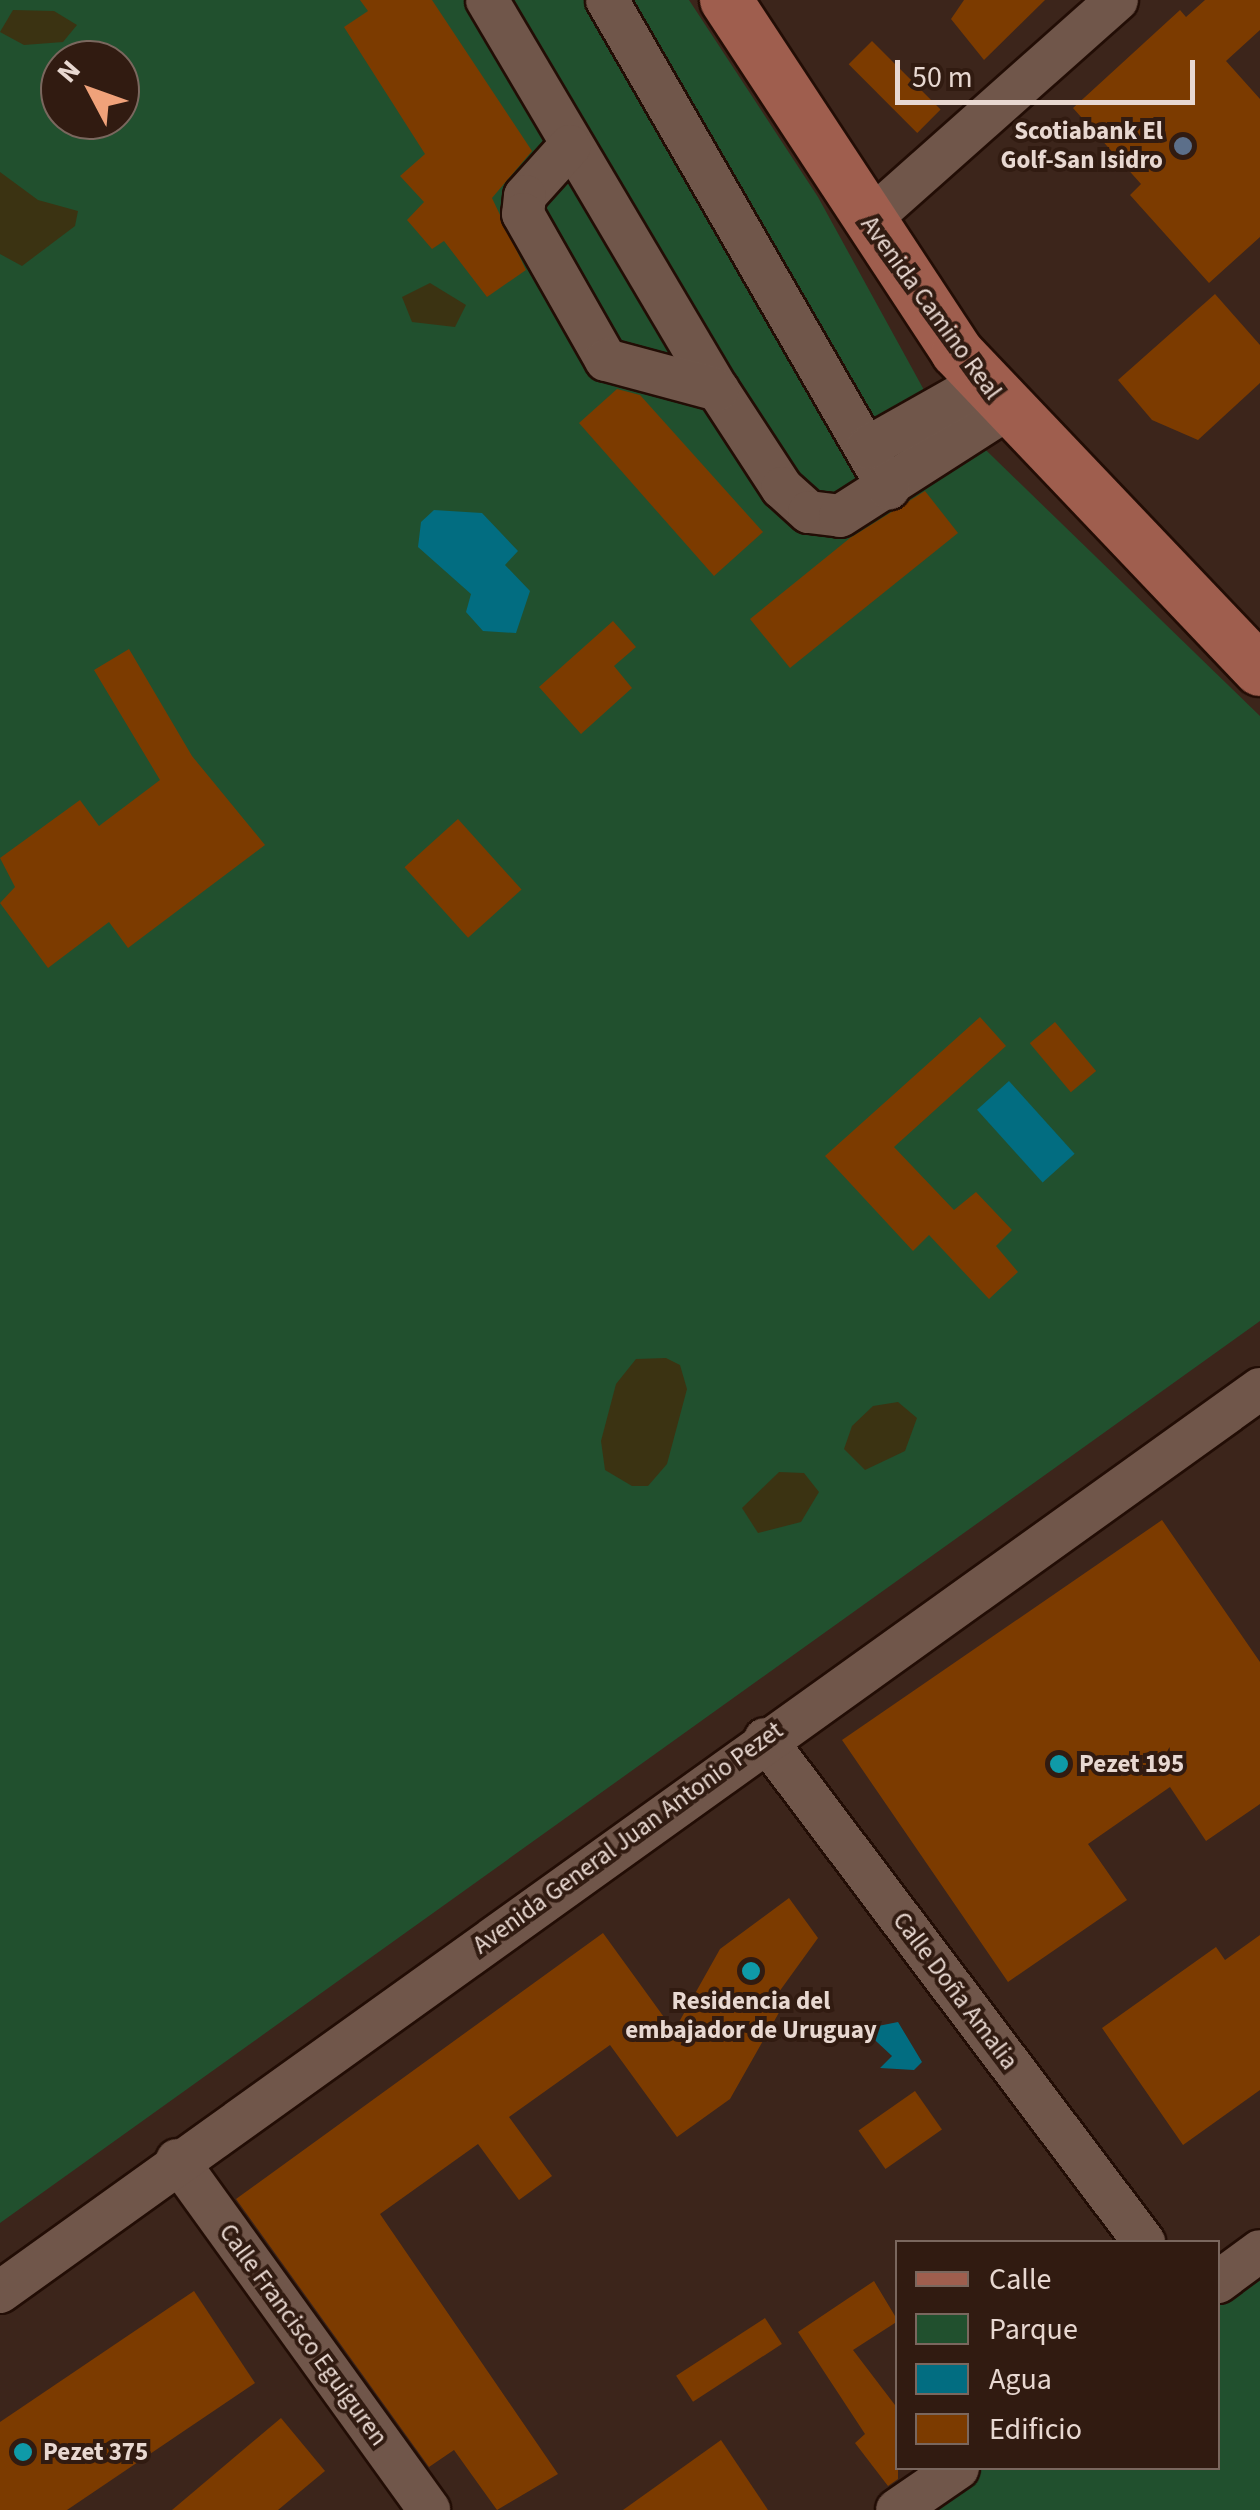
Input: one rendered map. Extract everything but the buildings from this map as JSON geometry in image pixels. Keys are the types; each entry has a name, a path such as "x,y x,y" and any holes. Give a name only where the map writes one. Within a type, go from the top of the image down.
{"main road":[{"name":"Avenida Camino Real","path":"726,0 868,221 994,396 1260,670"}],"street":[{"path":"486,0 718,390 782,488 809,512 840,516 888,489 994,396"},
{"path":"607,0 888,489"},
{"path":"868,221 1117,0"},
{"path":"570,146 524,196 523,214 606,360 718,390"},
{"path":"867,448 994,396"},
{"name":"Avenida General Juan Antonio Pezet","path":"0,2292 176,2160 1260,1390"},
{"name":"Calle Doña Amalia","path":"766,1739 1142,2240"},
{"name":"Calle Francisco Eguiguren","path":"176,2160 429,2510"},
{"path":"1220,2281 1260,2251"},
{"path":"898,2510 955,2470"}],"green space":[{"path":"0,0 689,0 818,197 924,390 1260,716 1260,1321 0,2223"},
{"path":"1260,2268 1260,2510 924,2510 980,2470 1220,2470 1220,2298"}],"sand":[{"path":"13,10 54,11 77,25 65,40 40,40 40,44 24,45 0,32"},
{"path":"0,172 38,200 78,211 75,226 22,266 0,254"},
{"path":"430,283 466,305 455,327 412,322 402,297"},
{"path":"666,1358 680,1365 687,1389 667,1464 648,1486 632,1486 605,1470 601,1441 616,1384 636,1359"},
{"path":"898,1402 917,1418 905,1451 865,1470 844,1449 852,1426 873,1406"},
{"path":"779,1472 804,1473 819,1492 801,1522 758,1533 742,1508"}],"water":[{"path":"434,510 482,513 518,551 505,565 530,591 516,633 483,631 466,612 471,594 418,547 421,522"},
{"path":"1009,1081 1075,1154 1043,1183 977,1110"},
{"path":"898,2022 922,2062 914,2070 880,2068 892,2056 863,2029"}],"place":[{"name":"Scotiabank El Golf-San Isidro","path":"1183,146"},
{"name":"Pezet 195","path":"1059,1764"},
{"name":"Residencia del embajador de Uruguay","path":"751,1971"},
{"name":"Pezet 375","path":"23,2452"}]}
